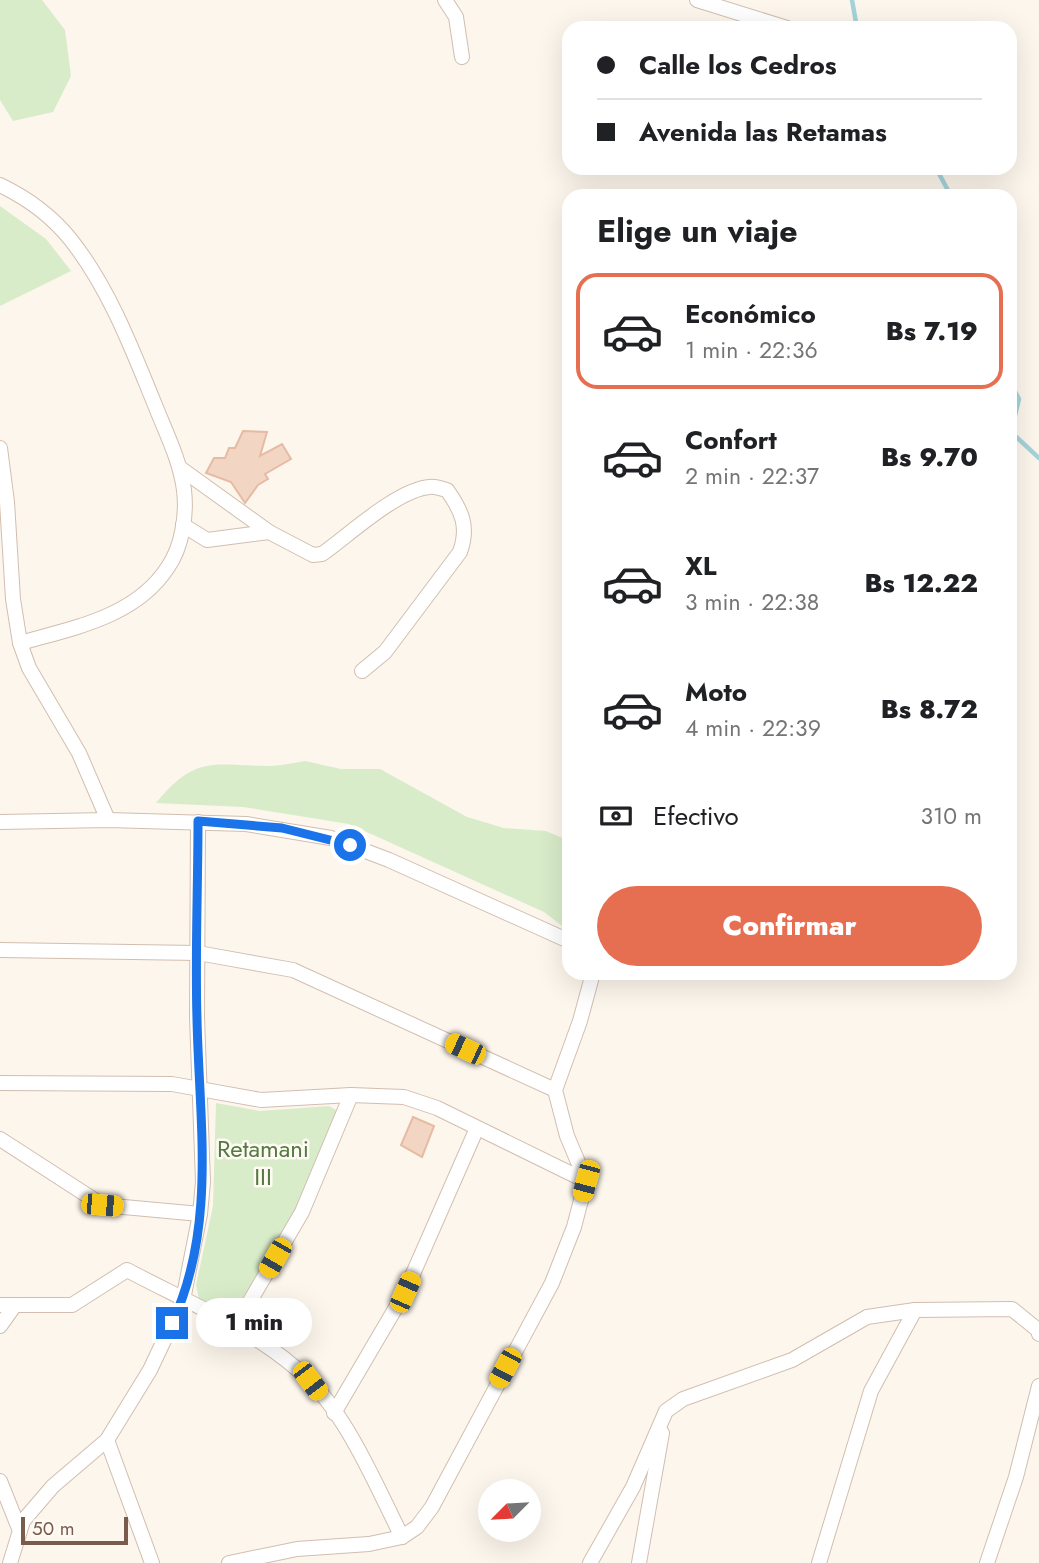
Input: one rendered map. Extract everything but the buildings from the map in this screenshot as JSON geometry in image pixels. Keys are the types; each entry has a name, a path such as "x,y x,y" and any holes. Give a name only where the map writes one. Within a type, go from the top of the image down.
{"street":[{"path":"445,0 456,17 463,57"},
{"path":"697,0 764,21"},
{"path":"0,185 51,218 76,247 134,352 180,468 184,491 183,525 171,563 142,595 88,624 20,643"},
{"path":"0,448 7,502 13,599 20,643 29,667 79,754 108,820"},
{"path":"180,468 268,532 313,555 322,554 369,521 389,502 430,486 447,490 461,509 466,534 460,552 385,652 362,671"},
{"path":"183,525 207,540 268,532"},
{"path":"10,1563 23,1521 53,1486 107,1440 150,1370 183,1300 200,1214 203,1132 200,1087 198,821"},
{"path":"0,822 198,821 282,828 331,838 389,860 562,938"},
{"path":"0,950 198,953 293,970 555,1090"},
{"path":"229,1563 297,1549 369,1544 402,1537 417,1527 432,1507 552,1283 574,1227 586,1181 567,1136 555,1090 580,1021 591,980"},
{"path":"0,1083 200,1087 236,1098 261,1101 351,1095 404,1097 437,1108 586,1181"},
{"path":"235,1326 302,1212 351,1095"},
{"path":"334,1413 405,1292 477,1128"},
{"path":"0,1139 102,1205 200,1214"},
{"path":"0,1326 7,1305 72,1305 127,1270 235,1326 310,1381 334,1413 367,1468 402,1537"},
{"path":"590,1563 633,1487 666,1411 683,1399 792,1360 867,1317 915,1310 1012,1308 1038,1330 1039,1334"},
{"path":"819,1563 871,1391 915,1310"},
{"path":"987,1563 1016,1477 1039,1387"},
{"path":"639,1563 666,1411"},
{"path":"107,1440 152,1563"},
{"path":"0,1481 20,1531"}],"green space":[{"path":"0,0 42,0 65,30 71,76 53,112 13,121 0,100"},
{"path":"0,206 46,239 71,271 0,306"},
{"path":"305,761 341,769 380,769 467,817 504,828 546,831 562,838 562,926 544,912 349,824 243,807 156,803 182,777 206,766 272,766"},
{"name":"Retamani III","path":"216,1103 260,1111 329,1106 338,1111 295,1211 236,1309 227,1314 199,1299 196,1285 213,1206"}],"waterway":[{"path":"852,0 856,21"},
{"path":"940,175 947,189"},
{"path":"1017,395 1017,407"},
{"path":"1017,438 1039,458"}],"route":[{"path":"172,1323 183,1300 200,1214 203,1182 197,1017 198,821 282,828 331,838 350,845"}]}
